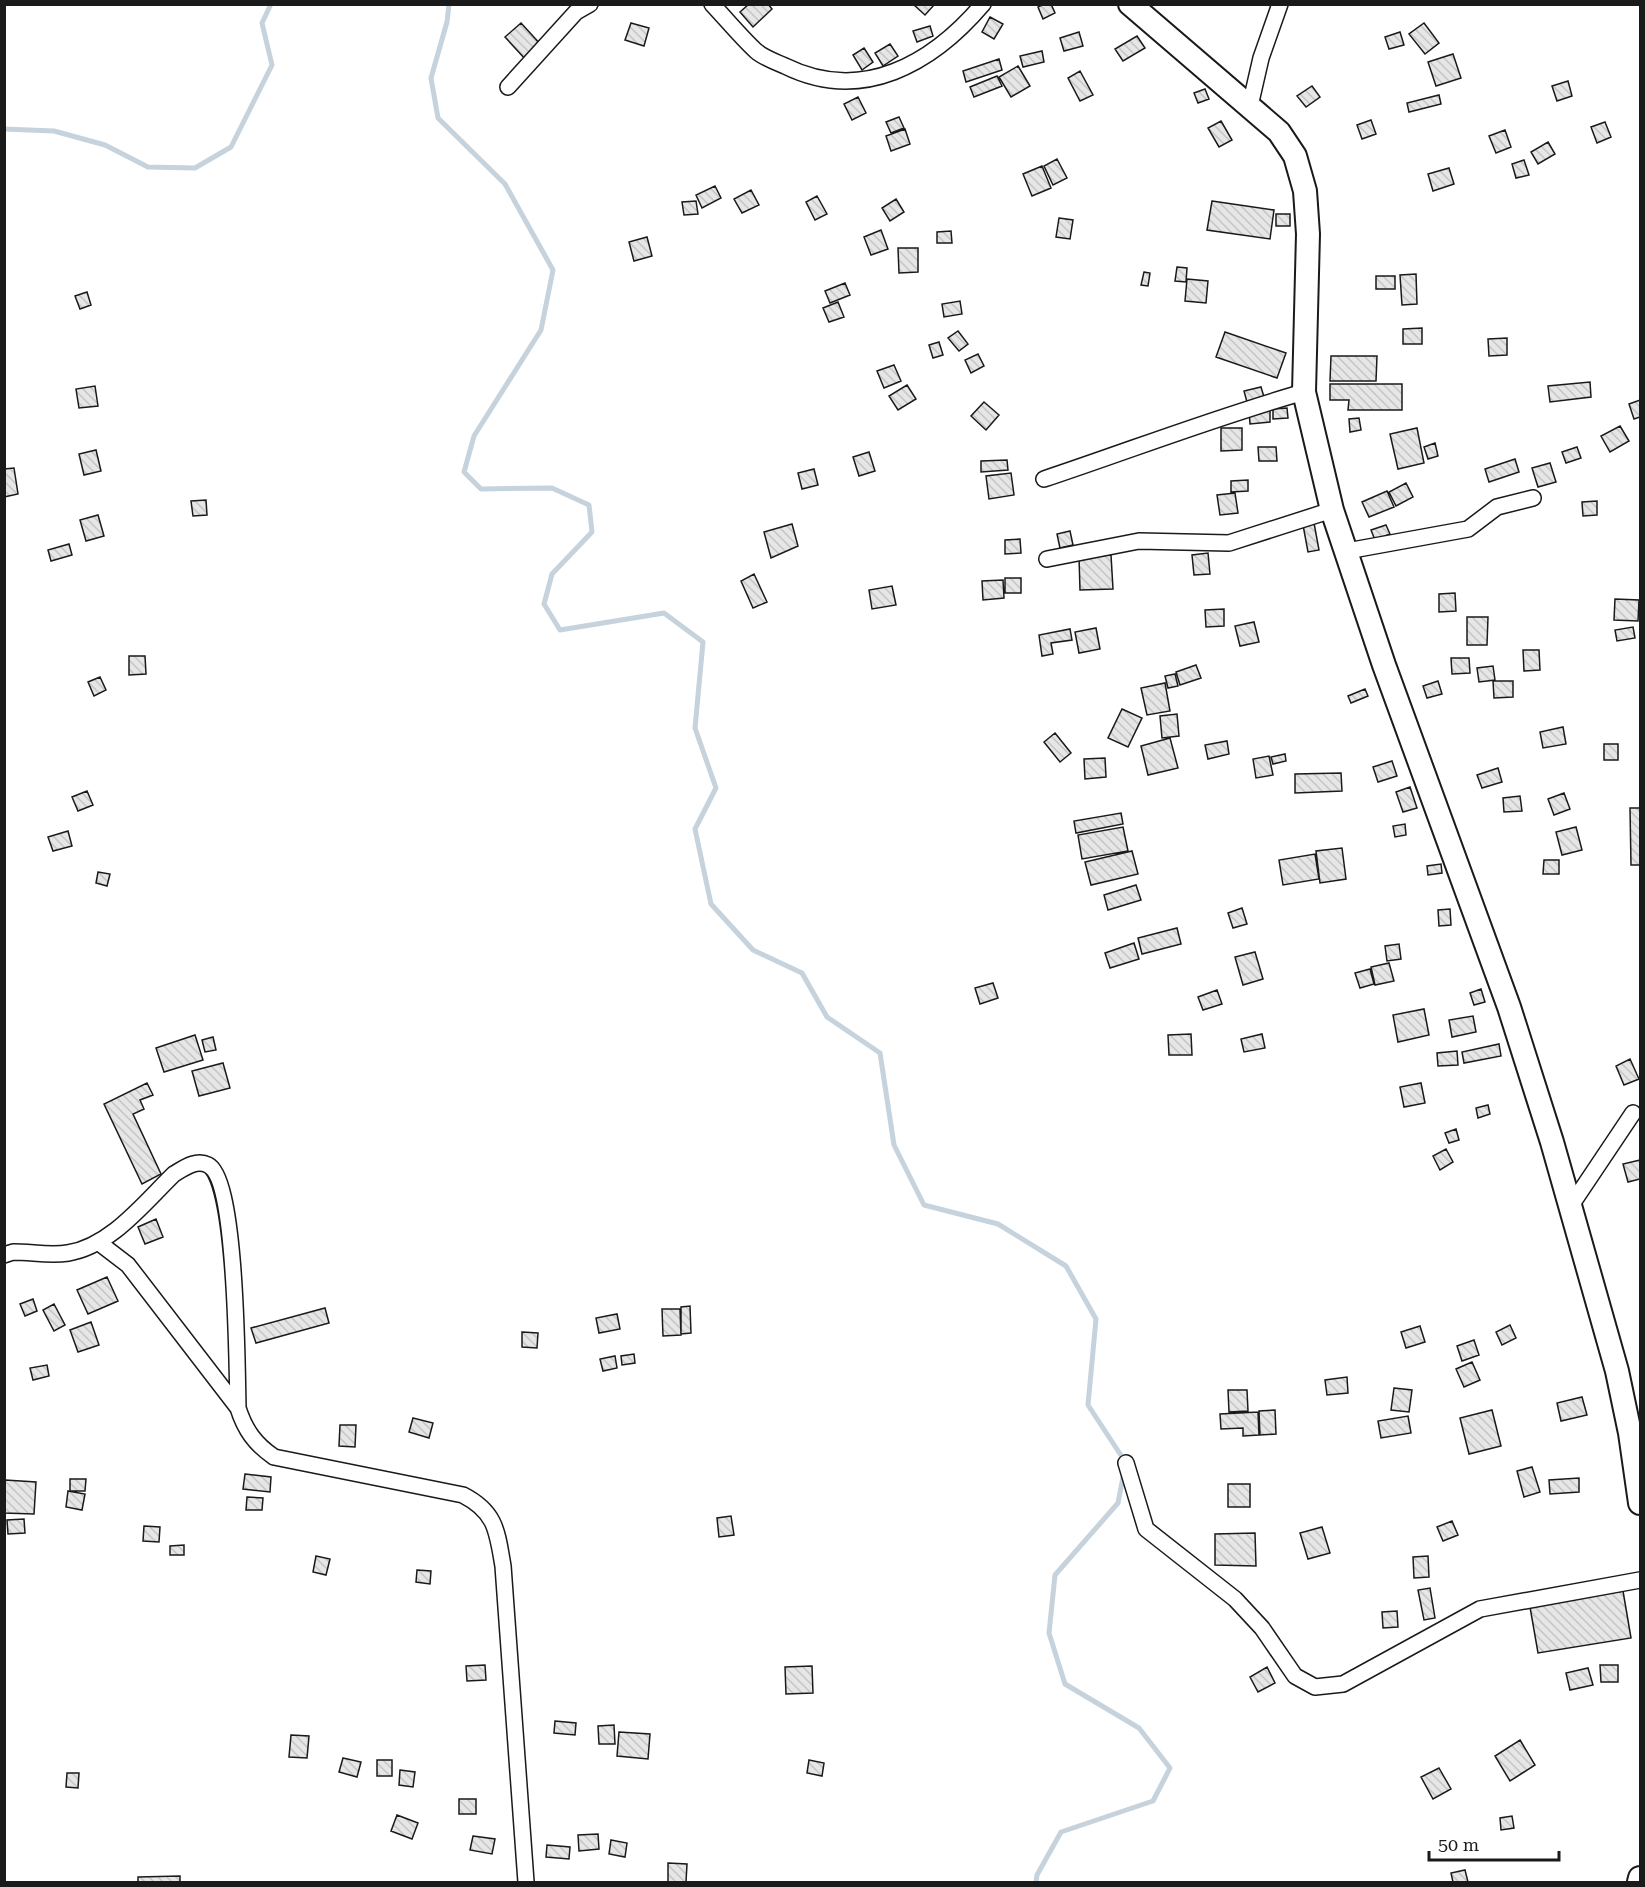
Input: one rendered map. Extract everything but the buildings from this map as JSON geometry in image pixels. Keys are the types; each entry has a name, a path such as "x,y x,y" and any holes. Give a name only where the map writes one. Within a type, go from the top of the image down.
{"street":[{"path":"508,87 576,12 590,4"},
{"path":"712,4 758,53 805,76 847,82 890,75 908,68 948,40 983,4"},
{"path":"1130,4 1279,132 1295,156 1305,191 1308,234 1304,392 1332,510 1384,665 1509,1007 1617,1371 1641,1503"},
{"path":"1250,106 1260,58 1280,4"},
{"path":"1044,479 1203,426 1250,407 1304,392"},
{"path":"1347,551 1468,529 1497,507 1533,498"},
{"path":"1047,559 1139,541 1229,543 1332,510"},
{"path":"1570,1208 1633,1113"},
{"path":"4,1255 13,1252 69,1253 98,1242 174,1174 198,1163 209,1165 218,1176 225,1202 235,1307 238,1408 242,1422 257,1445 274,1458 463,1495 478,1503 490,1515 498,1532 503,1566 526,1882"},
{"path":"98,1242 128,1265 238,1408"},
{"path":"1126,1463 1146,1529 1235,1599 1262,1628 1294,1676 1315,1687 1343,1684 1480,1609 1641,1580"},
{"path":"1639,1882 1641,1878"}],"waterway":[{"path":"4,129 54,131 105,145 148,167 195,168 231,147 272,65 262,23 271,4"},
{"path":"449,4 447,22 431,78 438,118 505,184 553,270 541,330 474,436 464,472 481,489 552,488 589,505 592,532 552,574 544,604 560,630 664,613 703,642 695,728 716,788 695,829 711,904 753,950 802,973 827,1017 880,1053 894,1145 924,1205 998,1224 1066,1266 1096,1319 1088,1405 1126,1463"},
{"path":"1036,1882 1037,1875 1061,1832 1153,1801 1170,1768 1139,1728 1065,1684 1049,1633 1055,1575 1118,1503 1124,1472"}]}
